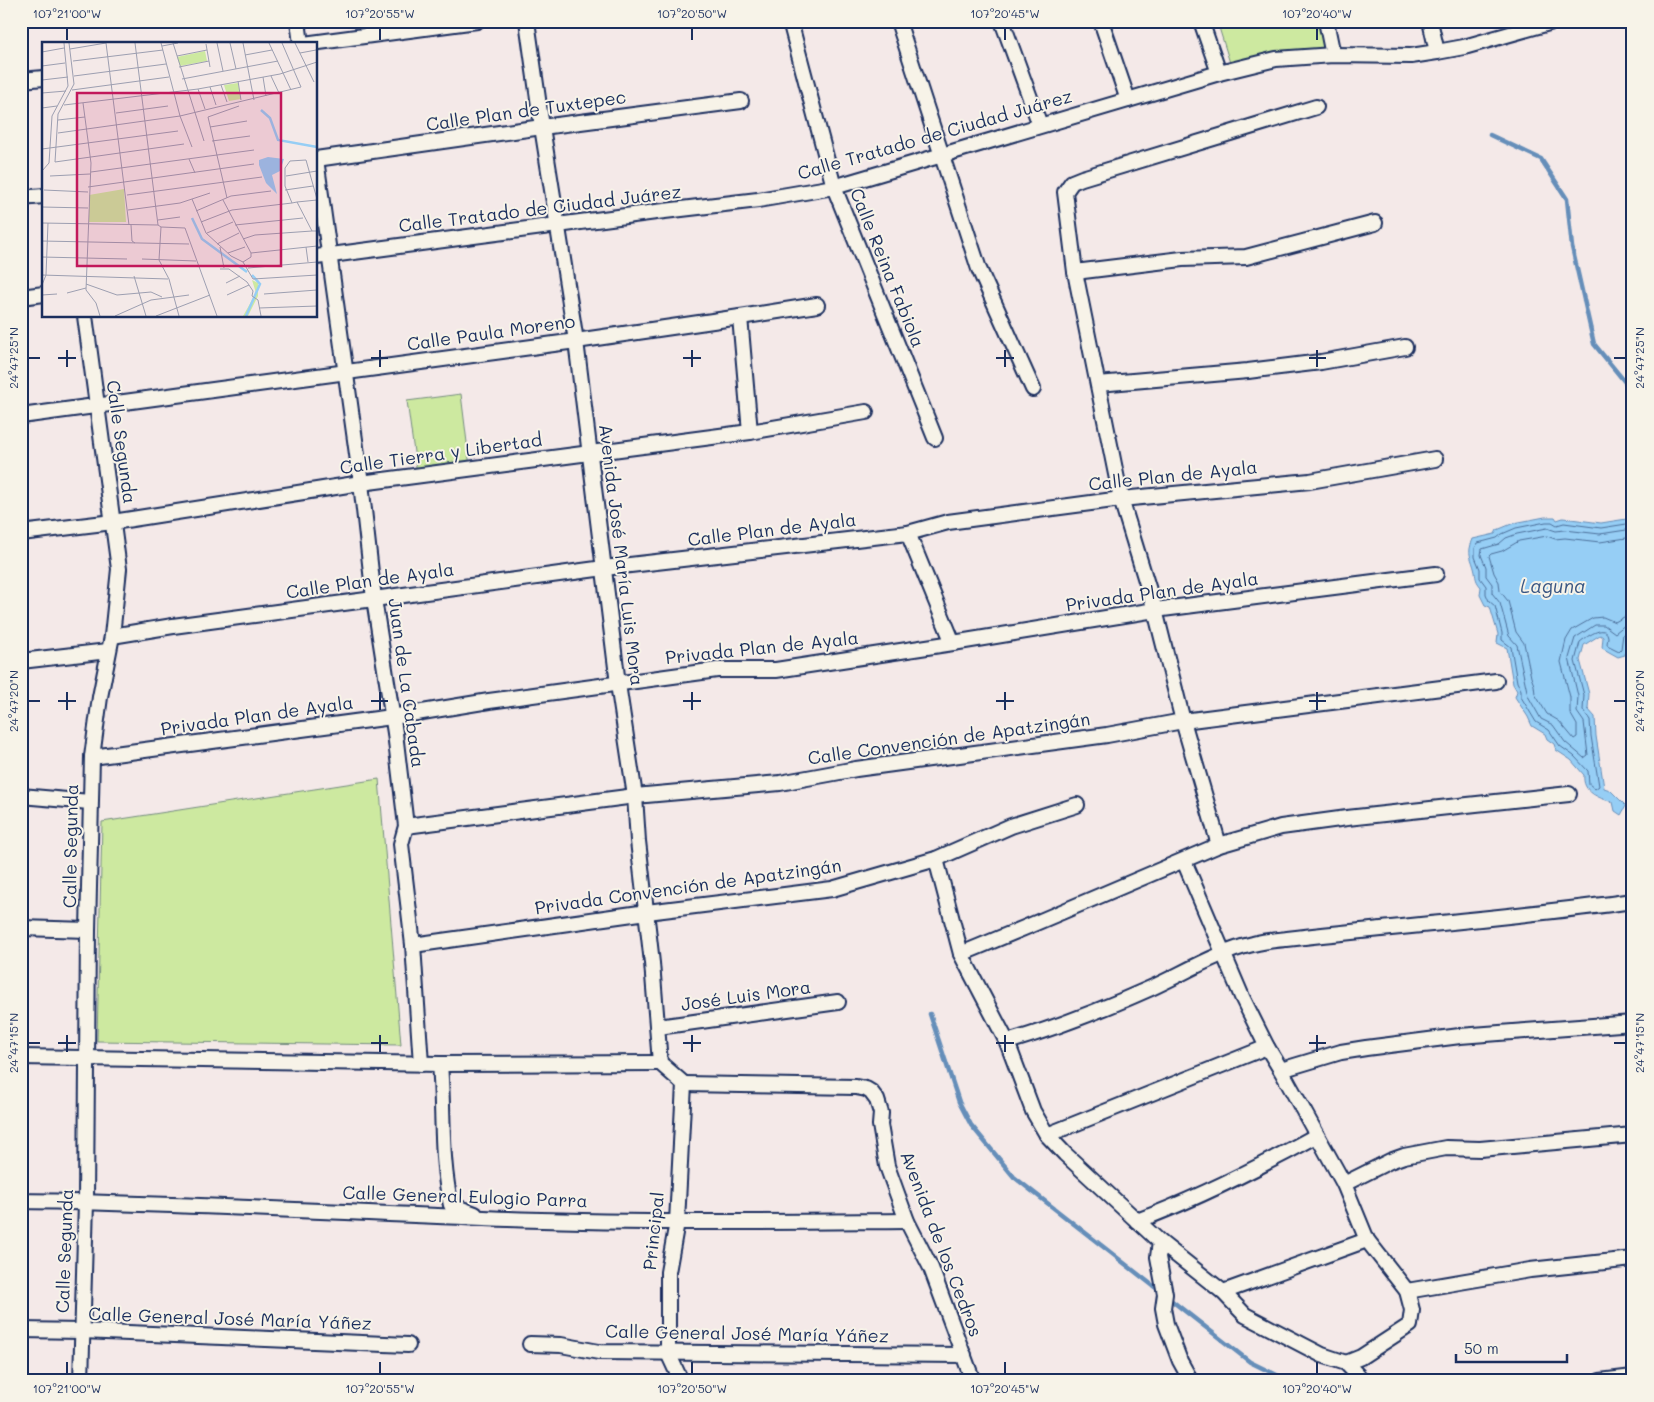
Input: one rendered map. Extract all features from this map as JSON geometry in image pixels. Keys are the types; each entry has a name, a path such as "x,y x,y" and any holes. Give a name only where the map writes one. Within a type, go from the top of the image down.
{"street":[{"path":"298,21 303,42"},
{"path":"318,42 476,21"},
{"name":"Avenida José María Luis Mora","path":"527,21 576,341 618,684 635,796 660,1063"},
{"name":"Calle Reina Fabiola","path":"790,21 834,187 935,438"},
{"path":"898,21 979,269 1032,389"},
{"path":"1002,21 1040,125"},
{"path":"1101,21 1128,100"},
{"path":"1202,21 1219,73"},
{"path":"1326,21 1333,55"},
{"path":"1430,21 1437,52"},
{"name":"Calle Tratado de Ciudad Juárez","path":"323,256 758,200 834,187 1219,73 1276,59 1333,55 1411,56 1464,47 1534,24 1556,21"},
{"path":"21,80 42,78"},
{"name":"Calle Plan de Tuxtepec","path":"318,159 741,101"},
{"path":"1219,845 1122,499 1075,272 1065,192 1072,182 1082,178 1316,107"},
{"name":"Juan de La Cabada","path":"318,187 323,256 345,373 406,826 401,844 413,945 421,1064"},
{"path":"21,198 42,196"},
{"path":"1075,272 1182,259 1246,257 1375,223"},
{"path":"21,297 42,294"},
{"name":"Calle Paula Moreno","path":"21,416 576,341 817,305"},
{"name":"Calle Segunda","path":"81,1381 86,1202 88,930 92,757 95,724 112,636 119,569 85,318"},
{"path":"740,318 750,432"},
{"path":"1098,384 1248,371 1321,362 1405,347"},
{"name":"Calle Tierra y Libertad","path":"21,533 112,522 361,483 750,432 866,412"},
{"name":"Calle Plan de Ayala","path":"112,636 604,568 908,534 948,522 1122,499 1310,481 1435,459"},
{"path":"908,534 953,643"},
{"name":"Privada Plan de Ayala","path":"92,757 392,717 489,701 717,670 776,670 1154,610 1436,574"},
{"path":"21,661 108,651"},
{"name":"Calle Convención de Apatzingán","path":"406,826 635,796 780,784 856,769 1107,735 1183,721 1496,681"},
{"path":"961,954 1219,845 1281,827 1569,794"},
{"path":"21,796 90,802"},
{"name":"Privada Convención de Apatzingán","path":"413,945 647,912 832,889 936,859 1011,826 1077,805"},
{"path":"936,859 961,954 1007,1042 1033,1111 1047,1135 1160,1242 1223,1292 1245,1315 1322,1355 1346,1363 1363,1381"},
{"path":"1184,861 1267,1047 1344,1184 1368,1240 1407,1291 1412,1310 1410,1325 1361,1357 1346,1363"},
{"path":"1007,1042 1087,1014 1224,954 1252,944 1287,938 1550,913 1633,901"},
{"path":"21,928 88,930"},
{"name":"José Luis Mora","path":"658,1027 838,1002"},
{"path":"1281,1070 1341,1052 1366,1048 1460,1036 1633,1023"},
{"path":"1047,1135 1267,1047"},
{"path":"21,1057 421,1064 660,1063 684,1084"},
{"path":"440,1064 445,1158 452,1205 485,1218"},
{"name":"Avenida de los Cedros","path":"684,1084 856,1087 871,1092 877,1100 881,1113 880,1125 887,1166 907,1221 931,1268 973,1381"},
{"name":"Principal","path":"680,1381 668,1353 668,1272 676,1222 684,1084"},
{"path":"1344,1184 1397,1158 1446,1148 1480,1149 1633,1135"},
{"path":"1137,1221 1177,1206 1264,1165 1316,1136"},
{"name":"Calle General Eulogio Parra","path":"21,1201 485,1218 676,1222 907,1221"},
{"path":"1223,1292 1368,1240"},
{"path":"1160,1242 1158,1257 1165,1294 1163,1308 1166,1324 1180,1361 1191,1381"},
{"path":"1407,1291 1530,1270 1633,1258"},
{"name":"Calle General José María Yáñez","path":"21,1330 408,1344"},
{"name":"Calle General José María Yáñez","path":"530,1344 561,1345 599,1352 964,1355"},
{"path":"1600,1381 1633,1377"}],"green space":[{"path":"1217,21 1326,21 1332,50 1280,51 1230,63"},
{"path":"461,394 470,467 417,474 407,401"},
{"path":"379,779 401,1045 97,1041 102,822"}],"water":[{"name":"Laguna","path":"1555,517 1557,520 1563,518 1601,523 1633,518 1633,633 1627,637 1625,655 1618,657 1602,648 1603,637 1600,635 1584,645 1580,660 1589,694 1588,709 1595,717 1604,788 1610,790 1626,806 1621,815 1615,811 1613,802 1597,796 1588,790 1584,781 1584,775 1571,760 1556,750 1554,744 1547,739 1545,734 1532,726 1515,697 1517,691 1513,684 1507,648 1497,643 1498,634 1490,607 1485,605 1480,595 1481,587 1476,580 1470,556 1473,539 1495,534 1497,530 1514,523"}],"waterway":[{"path":"1490,135 1541,159 1567,199 1572,247 1594,344 1625,382 1633,385"},
{"path":"930,1014 959,1102 971,1125 1014,1177 1161,1292"},
{"path":"1167,1297 1250,1362 1289,1381"}]}
